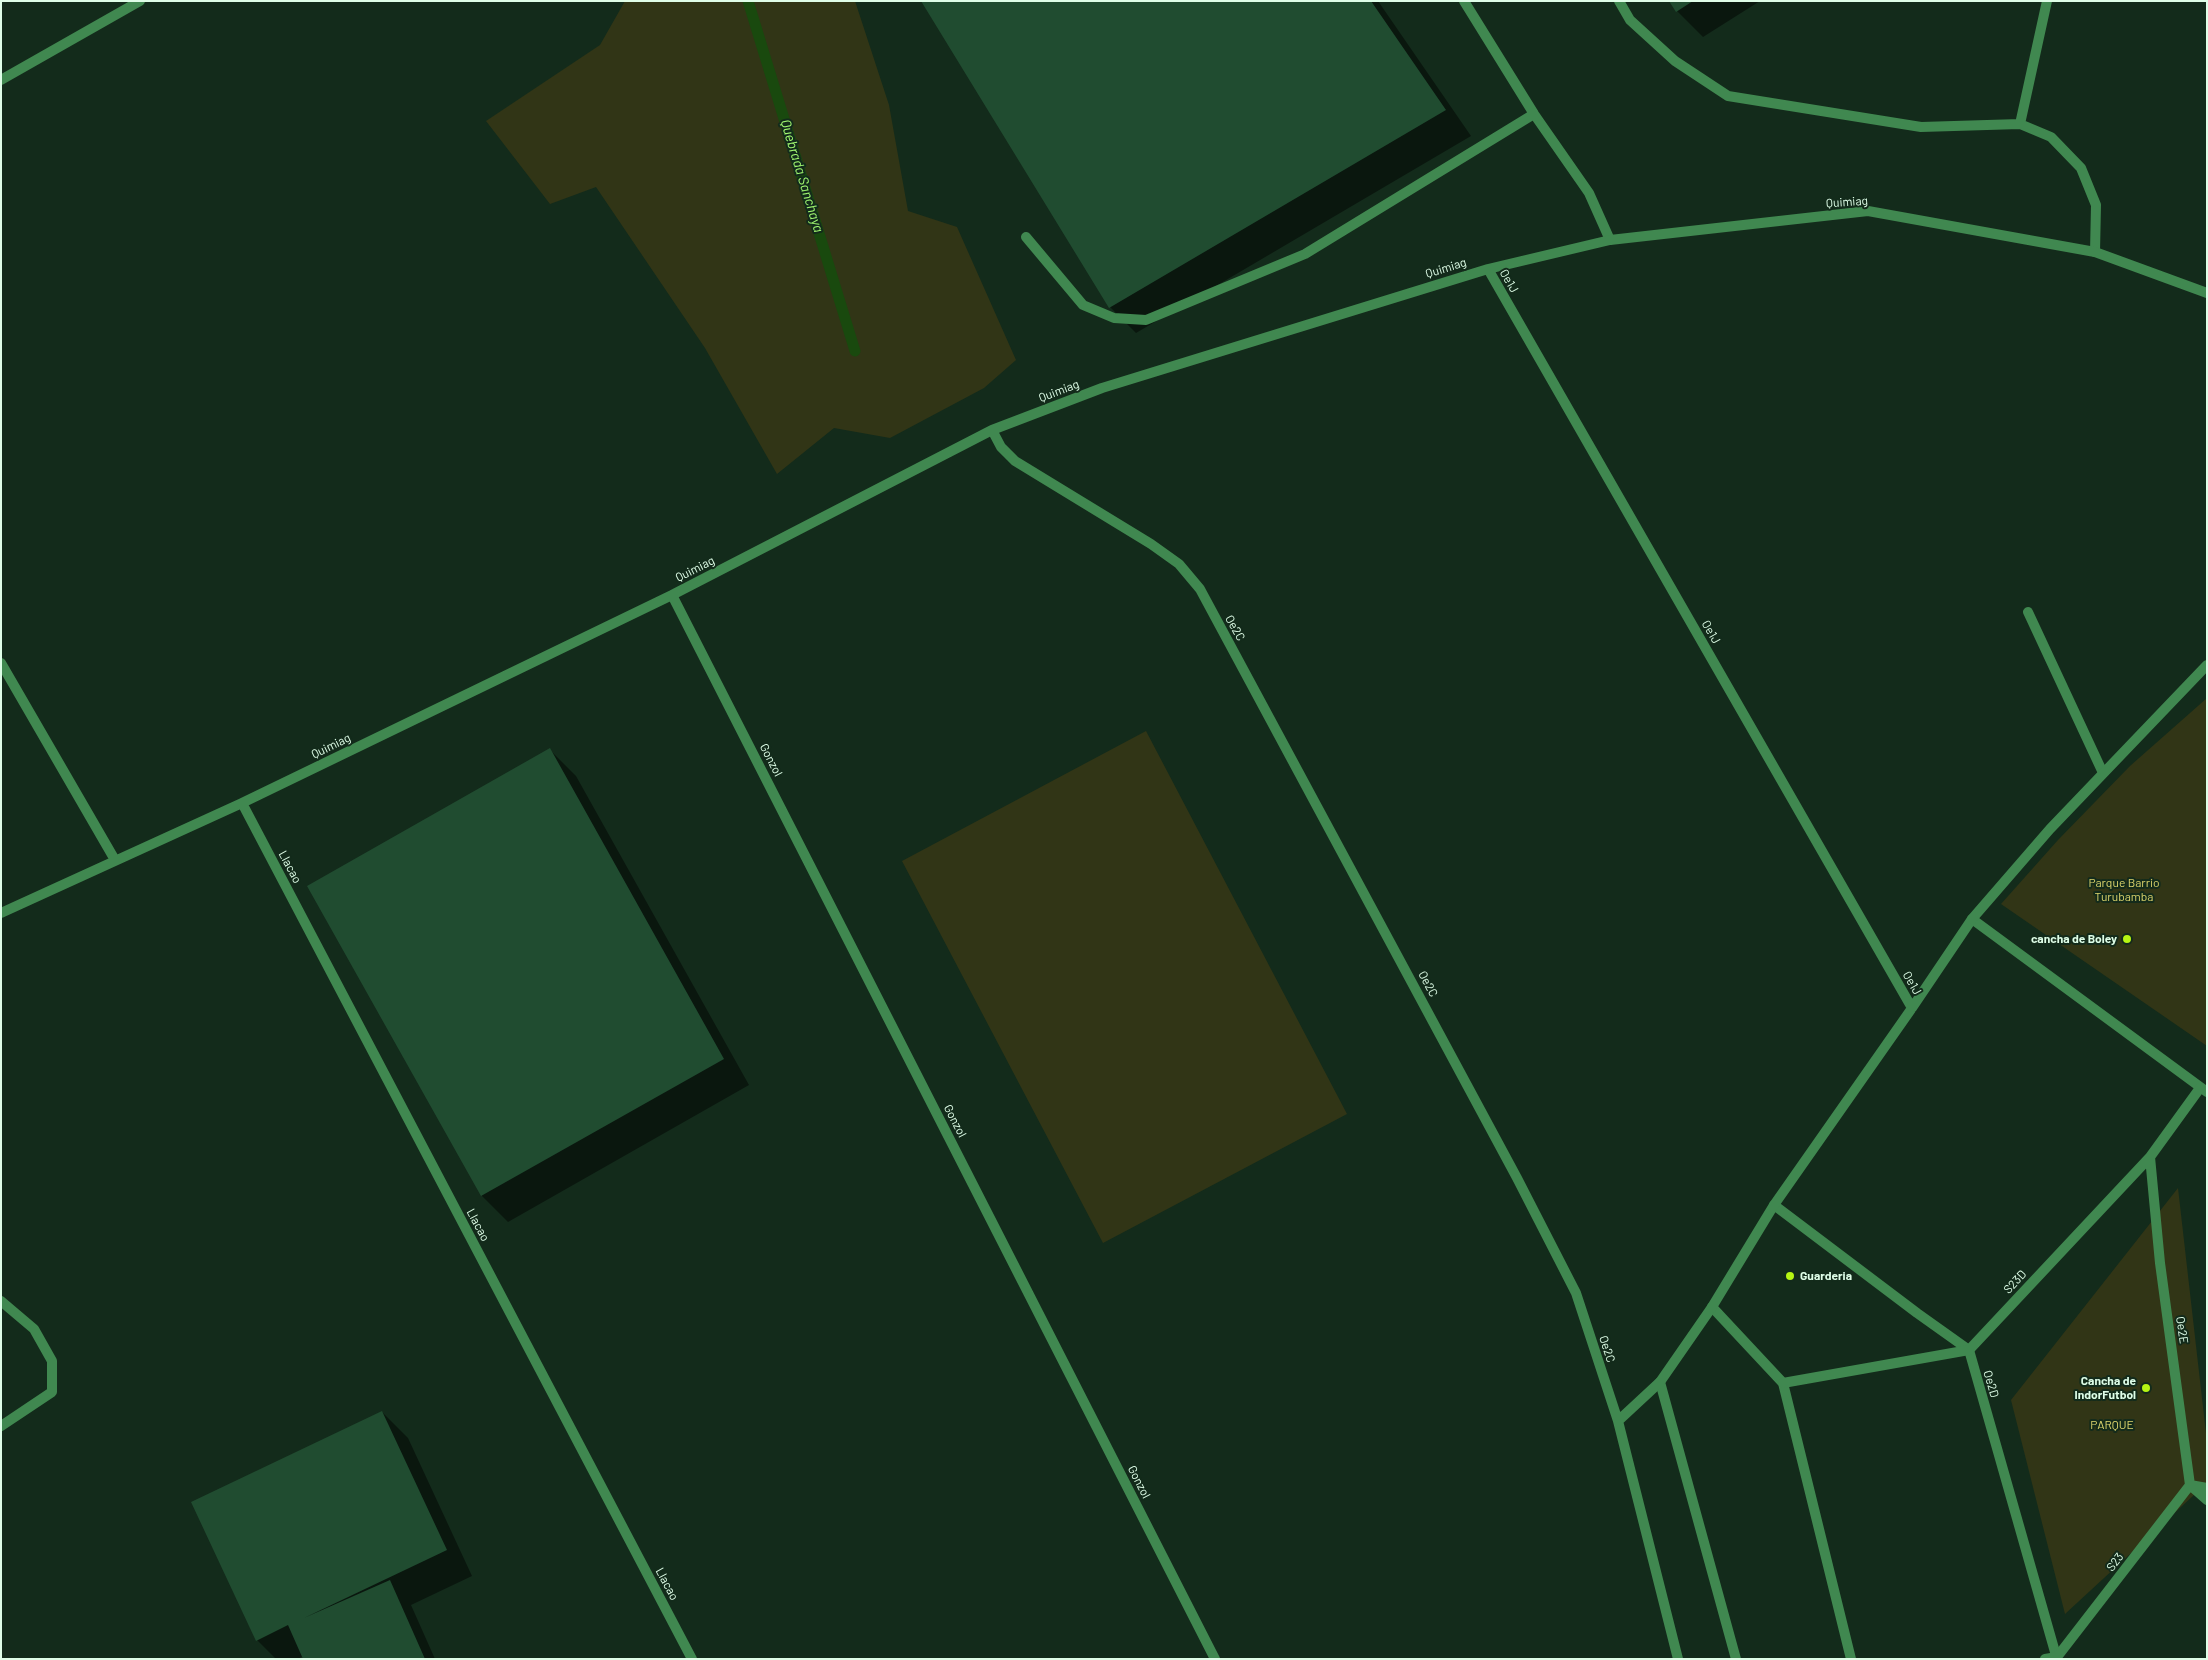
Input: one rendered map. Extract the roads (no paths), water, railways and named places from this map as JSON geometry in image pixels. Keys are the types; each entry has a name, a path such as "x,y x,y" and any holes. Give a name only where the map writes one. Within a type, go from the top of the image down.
{"street":[{"path":"1,80 140,1"},
{"path":"1464,1 1534,114 1589,193 1610,240"},
{"path":"1618,1 1630,20 1675,61 1728,96 1921,127 2020,124 2051,137 2081,168 2096,205 2095,252"},
{"path":"2020,124 2047,1"},
{"path":"1026,237 1083,304 1114,318 1146,320 1305,254 1534,114"},
{"name":"Quimiag","path":"1,913 242,803 672,595 992,430 1102,388 1488,268 1610,240 1868,211 2095,252 2207,293"},
{"name":"Oe1J","path":"1488,268 1912,1008"},
{"name":"Oe2C","path":"992,430 1001,447 1015,461 1151,544 1179,564 1200,590 1517,1178 1576,1293 1618,1421 1678,1659"},
{"name":"Gonzol","path":"672,595 1215,1659"},
{"path":"2028,612 2103,773"},
{"path":"1,662 115,860"},
{"path":"1618,1421 1660,1382 1712,1306 1774,1205 1972,919 2050,829 2207,664"},
{"name":"Llacao","path":"242,803 692,1659"},
{"path":"1972,919 2204,1090"},
{"name":"S23D","path":"1968,1350 2150,1157 2204,1090"},
{"name":"Oe2E","path":"2150,1157 2160,1263 2190,1486"},
{"path":"1774,1205 1968,1350"},
{"path":"1,1301 34,1329 39,1337 52,1361 52,1392 1,1426"},
{"path":"1712,1306 1783,1383 1851,1659"},
{"path":"1783,1383 1968,1350"},
{"name":"Oe2D","path":"1968,1350 2057,1658"},
{"path":"1660,1382 1736,1659"},
{"path":"2190,1486 2207,1488"},
{"path":"2190,1486 2207,1500"},
{"name":"S23","path":"2057,1658 2190,1486"},
{"path":"2045,1659 2057,1658"}],"waterway":[{"name":"Quebrada Sanchaya","path":"748,1 855,351"}],"place":[{"name":"cancha de Boley","path":"2127,939"},
{"name":"Guarderia","path":"1790,1276"},
{"name":"Cancha de IndorFutbol","path":"2146,1388"}],"park label":[{"name":"Parque Barrio Turubamba","path":"2124,890"},
{"name":"PARQUE","path":"2112,1425"}]}
